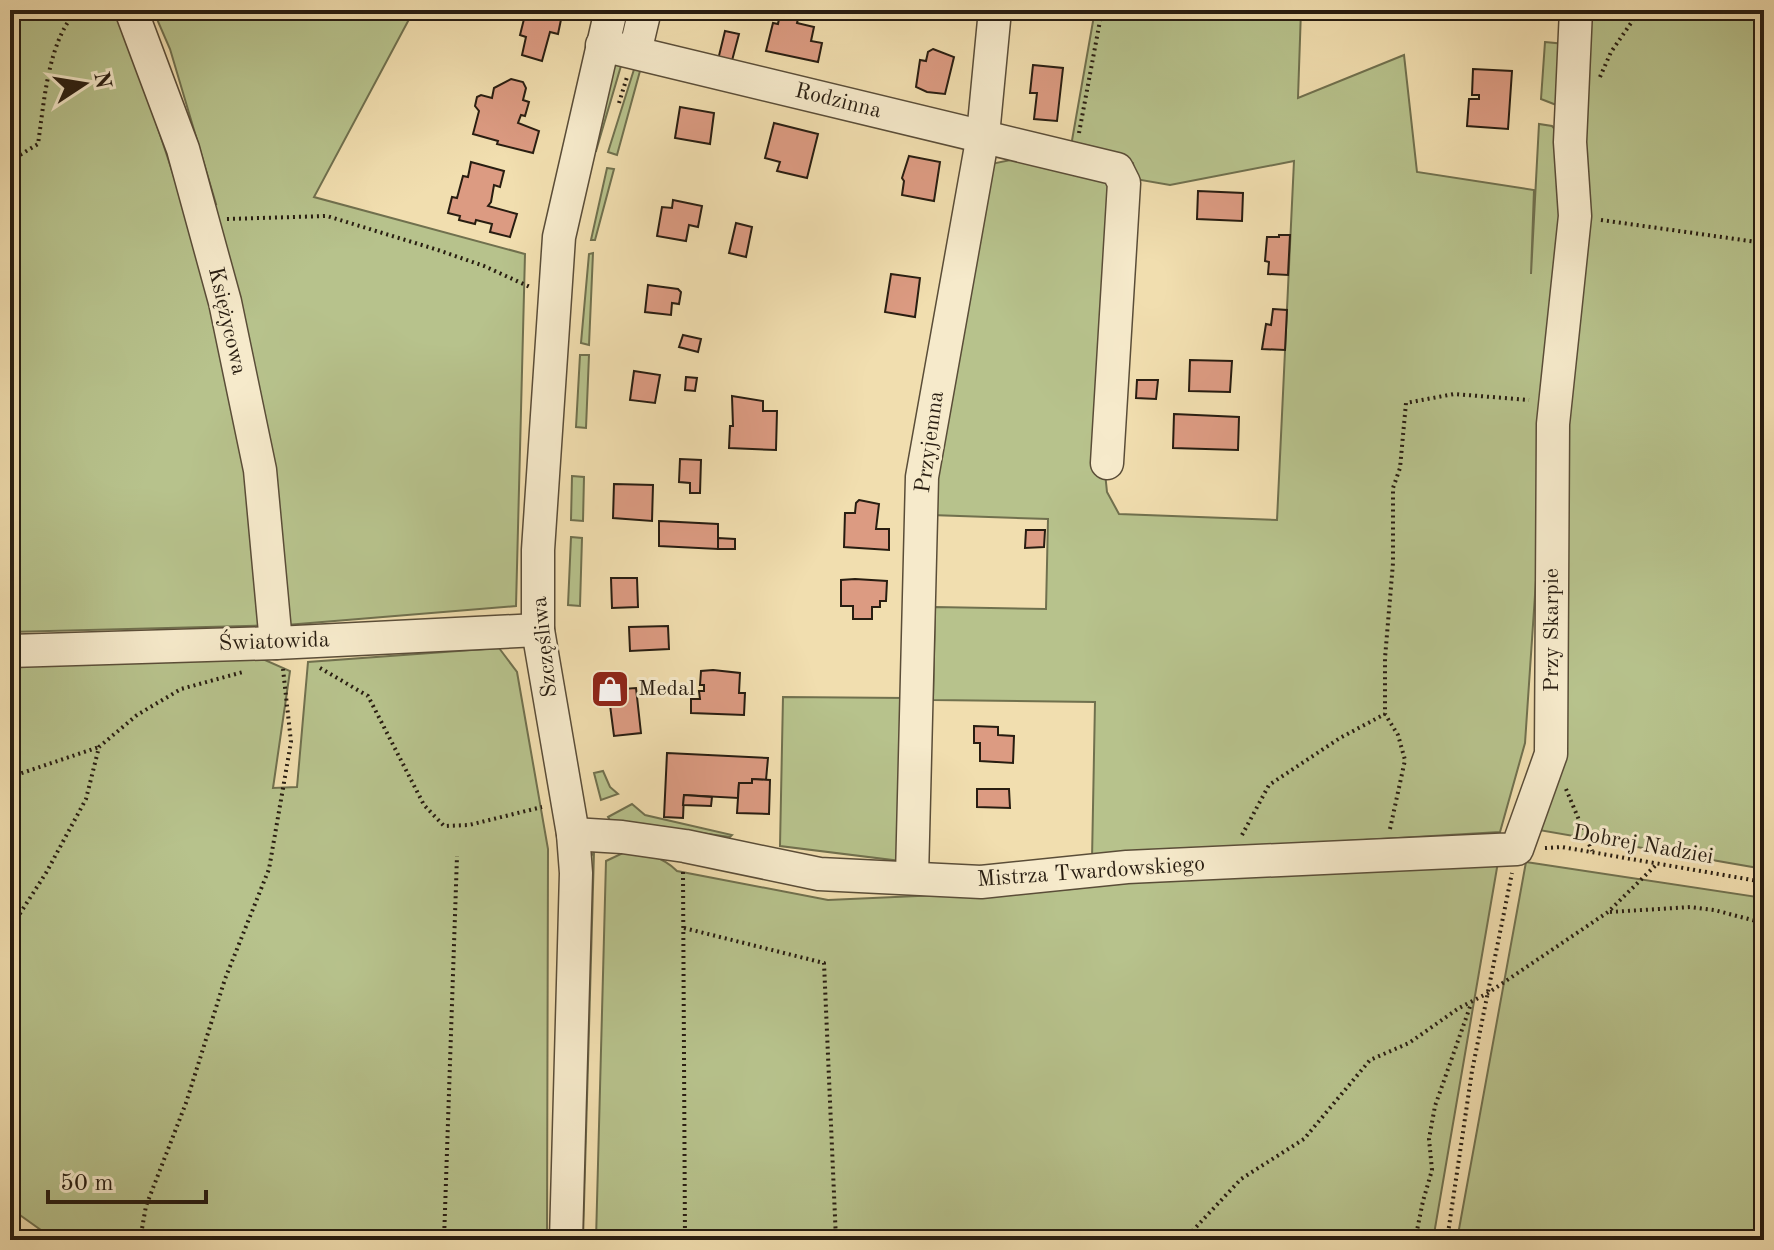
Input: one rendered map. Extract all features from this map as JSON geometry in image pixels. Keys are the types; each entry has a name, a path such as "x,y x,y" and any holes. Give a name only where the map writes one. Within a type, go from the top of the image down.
{"street":[{"name":"Księżycowa","path":"131,10 183,149 225,302 260,470 276,643"},
{"name":"Szczęśliwa","path":"566,1240 576,898 573,834 538,630 538,550 559,237 611,10"},
{"path":"635,52 645,10"},
{"name":"Przyjemna","path":"912,877 922,477 983,135 995,10"},
{"name":"Przy Skarpie","path":"1517,849 1551,754 1553,424 1575,216 1570,142 1576,10"},
{"name":"Rodzinna","path":"602,45 1113,166 1124,183 1107,463"},
{"name":"Światowida","path":"10,651 276,643 538,630"},
{"name":"Mistrza Twardowskiego","path":"573,834 685,846 819,874 981,882 1127,867 1517,849"}],"path":[{"path":"10,161 38,144 48,78 66,21 78,10"},
{"path":"1074,159 1102,10"},
{"path":"1600,78 1611,52 1640,10"},
{"path":"616,112 635,52"},
{"path":"226,219 327,216 438,250 533,289"},
{"path":"1575,216 1764,243"},
{"path":"1388,856 1390,826 1405,760 1398,735 1385,714 1385,658 1395,525 1393,488 1400,468 1406,403 1454,394 1556,402"},
{"path":"140,1240 146,1206 186,1103 225,979 269,869 291,742 282,661 276,643"},
{"path":"316,666 368,696 424,805 444,826 469,825 568,801"},
{"path":"10,777 99,747 137,715 181,689 246,671"},
{"path":"1233,862 1242,833 1269,785 1340,738 1385,714"},
{"path":"10,929 46,873 86,799 99,747"},
{"path":"1551,754 1593,852"},
{"path":"685,846 685,1240"},
{"name":"Dobrej Nadziei","path":"1517,849 1562,847 1764,882"},
{"path":"1447,1240 1472,1071 1517,849"},
{"path":"444,1240 457,856"},
{"path":"1184,1240 1241,1179 1304,1139 1370,1060 1409,1043 1608,912 1658,863"},
{"path":"1608,912 1690,907 1764,923"},
{"path":"684,928 824,963 836,1240"},
{"path":"1415,1240 1432,1170 1429,1139 1435,1106 1472,1001"}],"green space":[{"path":"10,10 114,10 137,65 184,207 216,204 170,49 153,10 414,10 314,197 525,254 516,606 286,625 10,632"},
{"path":"1095,10 1301,10 1298,98 1404,55 1417,172 1534,190 1531,274 1539,124 1552,126 1562,137 1565,151 1525,743 1500,832 1225,848 1092,860 1095,702 933,700 935,607 1046,609 1048,519 931,515 986,165 1026,157 1114,178 1100,424 1107,492 1119,514 1277,520 1294,161 1170,185 1135,179 1133,163 1071,146"},
{"path":"1582,10 1764,10 1764,869 1533,829"},
{"path":"1545,42 1565,44 1564,108 1541,99"},
{"path":"623,59 596,151 592,151 613,64"},
{"path":"636,63 653,65 640,71 617,155 608,152"},
{"path":"607,168 614,169 595,240 591,240"},
{"path":"593,253 589,345 581,343 589,254"},
{"path":"580,355 589,355 586,428 576,427"},
{"path":"572,476 584,477 583,521 571,520"},
{"path":"571,537 582,538 580,606 568,605"},
{"path":"499,648 517,672 548,849 547,1240 55,1240 10,1208 10,663 265,660 290,671 273,788 297,787 308,662"},
{"path":"783,697 906,698 901,861 780,846"},
{"path":"603,771 610,787 618,794 601,800 594,773"},
{"path":"632,804 645,815 732,835 657,827 615,829 608,817"},
{"path":"594,852 583,1240 576,1240 584,866"},
{"path":"625,852 653,856 677,871 828,900 1072,889 1183,873 1498,862 1433,1240 596,1240 606,861"},
{"path":"1526,862 1764,898 1764,1240 1457,1240"}],"building":[{"path":"533,10 563,10 558,34 550,32 542,61 522,55 526,37 520,35 526,11 533,13"},
{"path":"1369,10 1400,10 1397,18"},
{"path":"1400,10 1420,10 1419,19 1399,16"},
{"path":"780,14 814,27 811,41 822,43 818,62 766,51 773,23 778,24"},
{"path":"725,31 739,34 729,72 716,68"},
{"path":"933,49 954,57 945,94 916,87 920,60 926,61 928,52"},
{"path":"1033,65 1063,68 1057,121 1034,119 1037,93 1030,93"},
{"path":"1473,69 1512,71 1508,129 1467,126 1469,99 1479,99 1479,95 1472,95"},
{"path":"511,79 523,82 526,88 523,100 529,102 525,116 521,115 518,123 539,131 533,153 473,134 479,111 475,106 477,97 492,98 494,88"},
{"path":"680,107 714,113 710,144 675,138"},
{"path":"774,123 818,134 807,178 777,171 780,162 765,158"},
{"path":"909,156 940,162 934,201 902,195 902,178"},
{"path":"471,162 504,171 500,187 494,185 488,206 517,214 510,237 490,232 492,224 459,220 460,216 448,213 452,197 457,198 463,176 468,177"},
{"path":"1198,191 1243,193 1242,221 1197,219"},
{"path":"673,200 702,206 698,227 689,225 686,241 657,236 662,207 672,208"},
{"path":"736,223 752,227 746,257 729,253"},
{"path":"1290,235 1288,275 1268,274 1269,262 1265,261 1267,237"},
{"path":"891,274 920,278 915,317 885,312"},
{"path":"648,285 681,292 679,304 672,303 671,315 645,312"},
{"path":"1273,309 1287,310 1285,350 1262,349 1266,324 1271,325"},
{"path":"683,335 701,339 698,352 679,347"},
{"path":"1190,360 1232,361 1230,392 1189,391"},
{"path":"634,371 660,375 655,403 630,400"},
{"path":"686,377 697,378 695,391 685,390"},
{"path":"1137,380 1158,380 1156,399 1136,398"},
{"path":"732,396 763,401 763,411 777,411 776,450 729,448 730,426 733,426"},
{"path":"1174,414 1239,417 1238,450 1173,448"},
{"path":"680,459 701,460 700,493 690,493 690,483 679,482"},
{"path":"614,484 653,485 652,521 613,518"},
{"path":"859,500 879,504 876,529 889,529 889,550 844,547 845,513 855,513"},
{"path":"659,521 718,524 718,549 659,546"},
{"path":"1026,530 1045,530 1044,547 1025,548"},
{"path":"718,538 735,539 735,549 718,549"},
{"path":"611,578 637,578 638,607 612,608"},
{"path":"841,580 887,581 886,601 880,601 880,607 872,607 872,619 853,619 853,606 841,606"},
{"path":"668,626 669,649 630,651 629,627"},
{"path":"701,671 740,673 739,693 745,693 744,715 691,713 691,699 700,699 699,691 704,691 704,685 700,685"},
{"path":"622,680 623,689 636,688 641,733 614,736 607,682"},
{"path":"974,726 998,727 998,735 1014,736 1013,763 980,761 980,743 974,743"},
{"path":"667,753 768,758 766,780 752,779 752,783 739,783 738,798 684,795 683,818 664,817"},
{"path":"752,779 770,780 769,814 737,813 739,783 752,783"},
{"path":"977,789 1009,789 1010,808 977,807"},
{"path":"684,795 712,797 711,806 683,805"}],"place":[{"name":"Medal","path":"610,689"}]}
